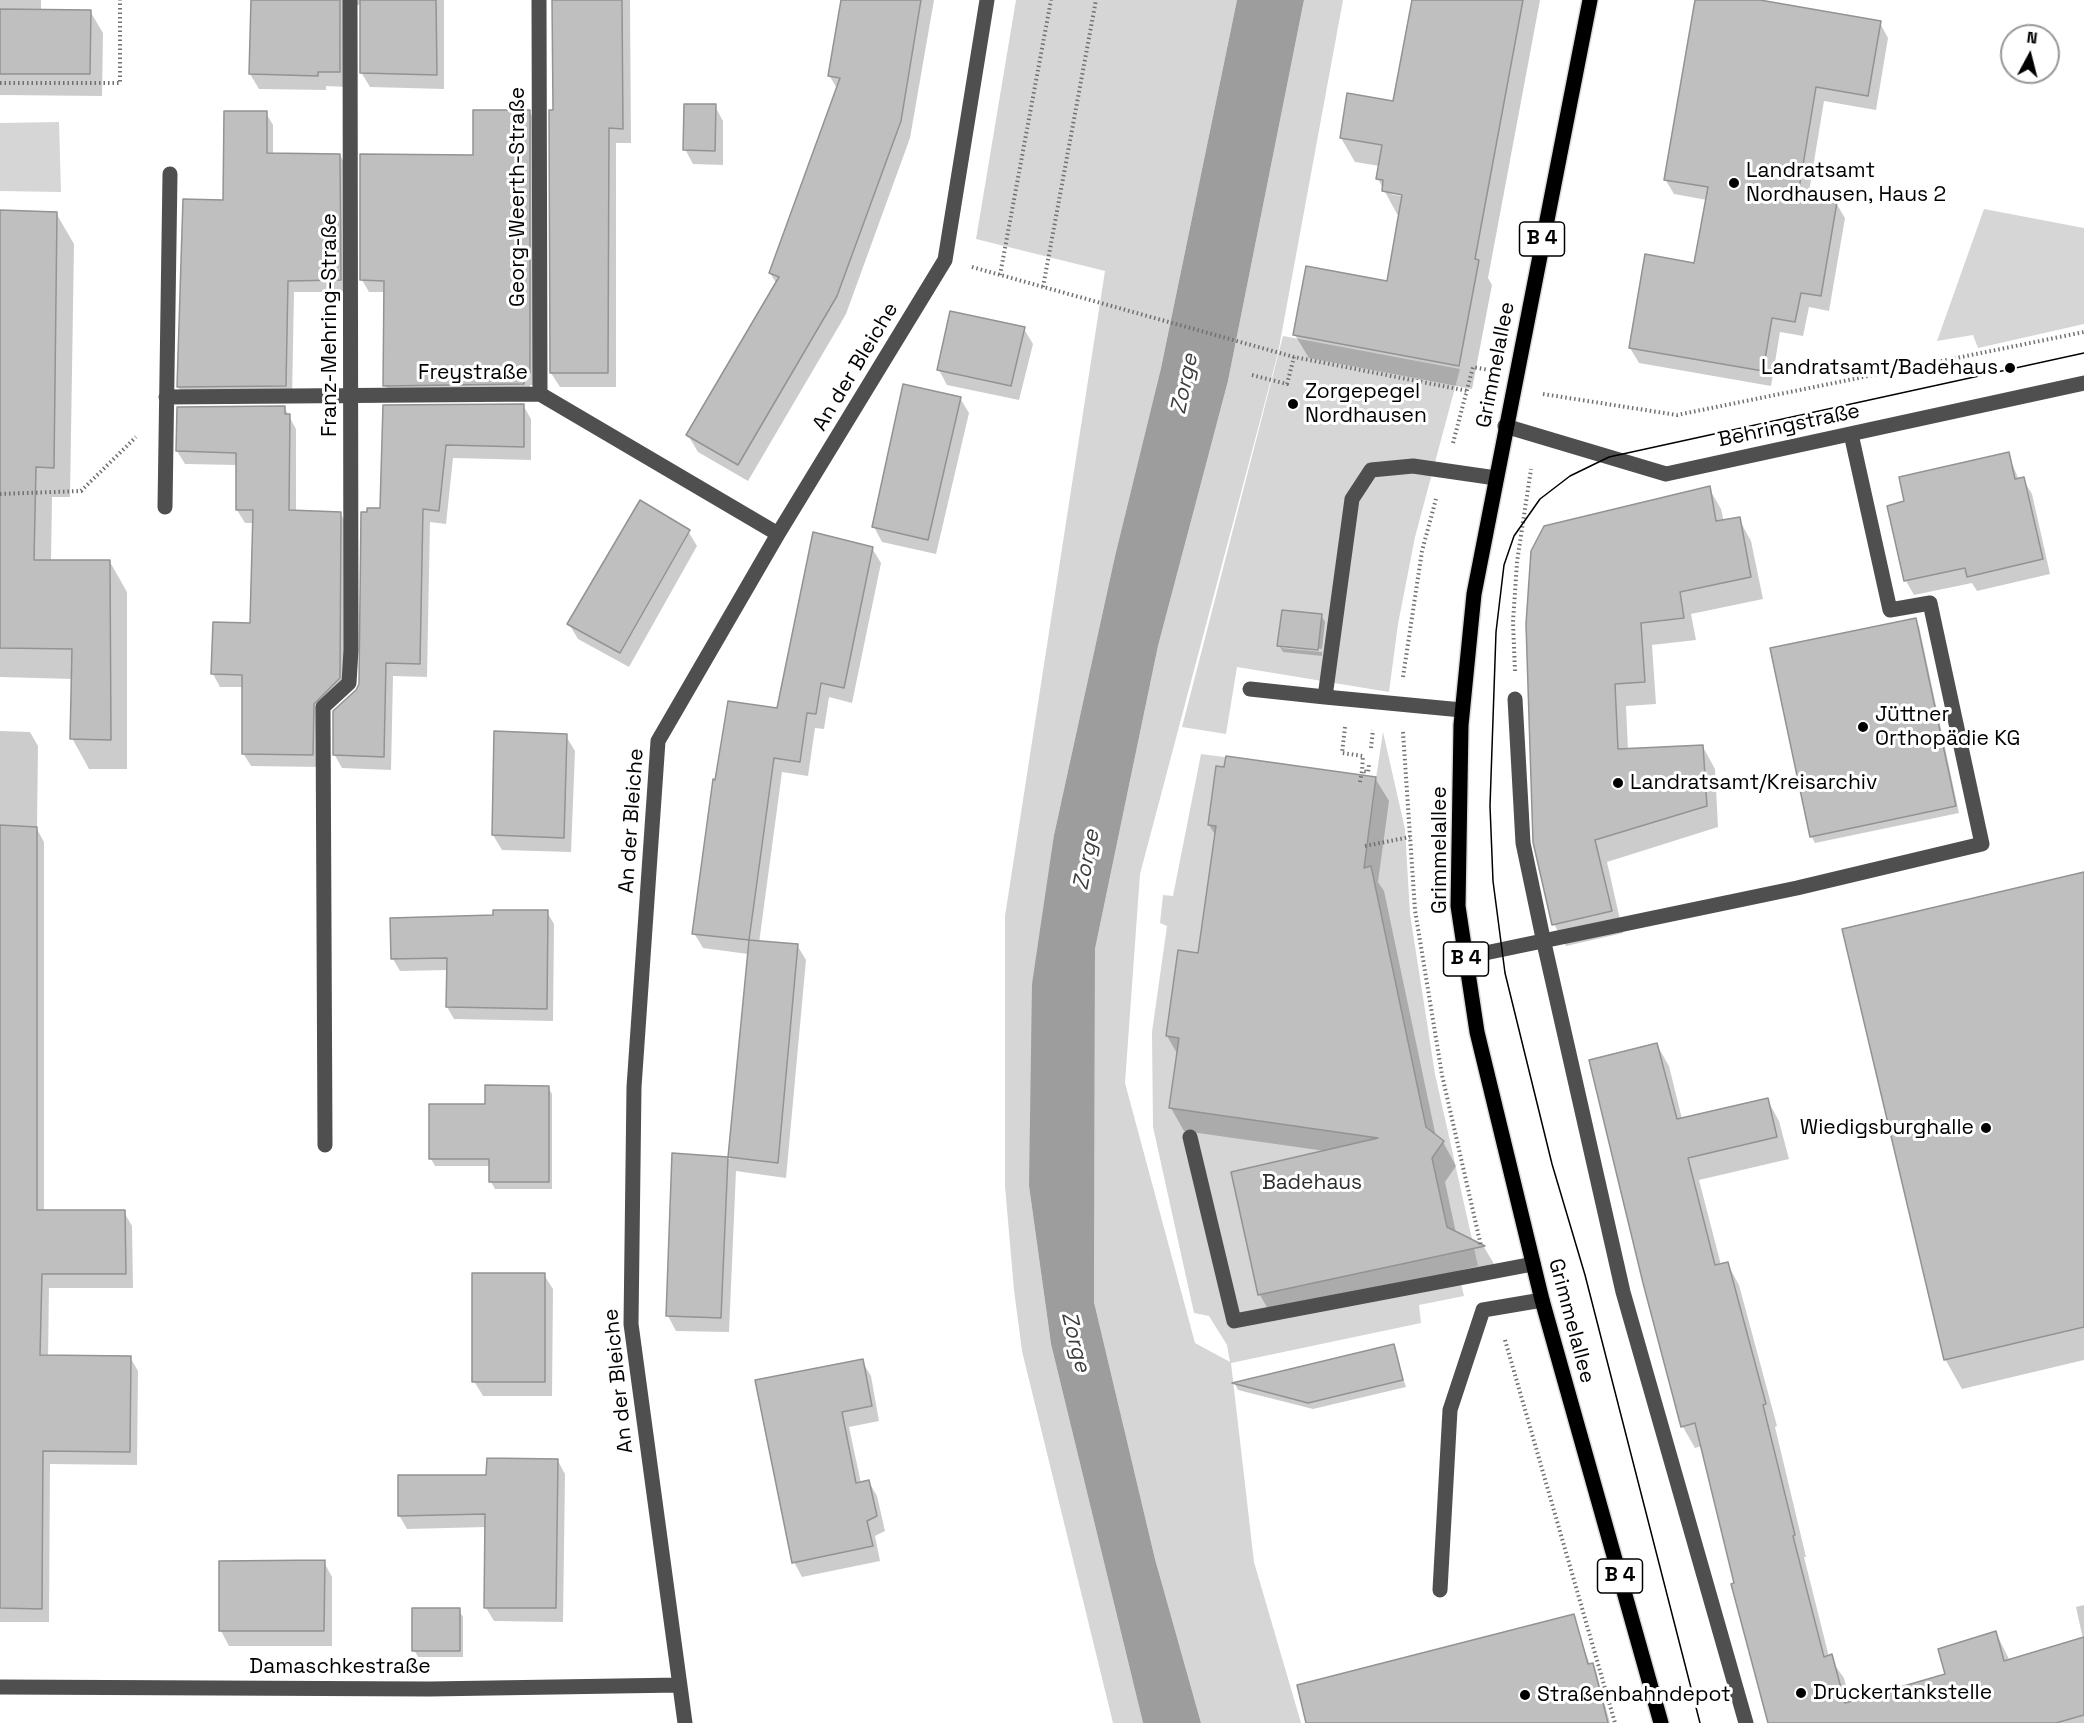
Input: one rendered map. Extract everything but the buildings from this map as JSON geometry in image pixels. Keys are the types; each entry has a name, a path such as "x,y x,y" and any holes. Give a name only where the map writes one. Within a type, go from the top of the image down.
{"main road":[{"name":"Grimmelallee","path":"1590,0 1474,594 1462,710 1458,906 1477,1032 1533,1264 1661,1723"}],"street":[{"name":"Franz-Mehring-Straße","path":"325,1145 322,707 349,683 351,650 350,0"},
{"name":"Georg-Weerth-Straße","path":"539,0 540,394"},
{"name":"An der Bleiche","path":"685,1723 631,1324 634,1087 658,741 778,534 945,260 987,0"},
{"path":"165,507 170,174"},
{"name":"Behringstraße","path":"1506,426 1666,474 2084,383"},
{"name":"Freystraße","path":"166,397 540,394 778,534"},
{"path":"1466,957 1544,943 1797,888 1982,843 1930,603 1890,610 1851,434"},
{"path":"1325,698 1352,499 1371,470 1413,466 1496,478"},
{"path":"1250,689 1462,710"},
{"path":"1515,699 1523,843 1544,943 1623,1292 1746,1723"},
{"path":"1190,1137 1234,1321 1533,1264"},
{"path":"1440,1590 1450,1410 1483,1310 1542,1300"},
{"name":"Damaschkestraße","path":"0,1687 430,1689 680,1685"}],"path":[{"path":"0,83 120,83 120,0"},
{"path":"1000,275 1051,0"},
{"path":"1043,287 1096,0"},
{"path":"945,260 1278,353 1468,391"},
{"path":"1542,394 1677,415 2084,332"},
{"path":"1252,375 1287,384 1294,357"},
{"path":"1515,699 1513,622 1518,562 1543,388"},
{"path":"0,494 81,491 144,430 166,397"},
{"path":"1342,753 1363,756 1360,782"},
{"path":"1362,771 1368,772 1369,765"},
{"path":"1365,846 1410,837"}],"green space":[{"path":"1016,0 1237,0 1161,368 1115,556 1054,835 1029,1186 1051,1344 1143,1723 1113,1723 1022,1351 1005,1186 1005,916 1105,271 976,239"},
{"name":"Badehaus","path":"1304,0 1343,0 1278,353 1140,874 1125,1083 1195,1343 1230,1362 1227,1345 1209,1316 1194,1313 1153,1127 1152,1032 1167,926 1160,923 1163,895 1173,896 1201,754 1341,772 1340,780 1375,785 1383,732 1405,829 1410,914 1435,1074 1478,1266 1458,1271 1464,1296 1419,1305 1421,1323 1231,1363 1254,1562 1301,1723 1201,1723 1155,1559 1094,1302 1095,949 1158,646 1228,381"},
{"path":"59,122 61,192 0,191 0,123"},
{"path":"1984,209 2084,228 2084,324 1978,348 1973,335 1937,341"},
{"path":"1283,336 1460,369 1415,537 1398,624 1389,692 1237,667 1226,734 1182,727"}],"water":[{"name":"Zorge","path":"1237,0 1304,0 1228,381 1158,646 1095,949 1094,1302 1155,1559 1201,1723 1143,1723 1051,1344 1029,1186 1032,984 1054,835 1115,556 1161,368"}],"tram line":[{"path":"1700,1723 1585,1275 1552,1164 1505,973 1493,881 1490,806 1496,632 1504,565 1514,536 1540,499 1570,476 1609,457 2084,353"}],"place":[{"name":"Landratsamt Nordhausen, Haus 2","path":"1734,183"},
{"name":"Landratsamt/Badehaus","path":"2010,368"},
{"name":"Zorgepegel Nordhausen","path":"1293,404"},
{"name":"Jüttner Orthopädie KG","path":"1863,727"},
{"name":"Landratsamt/Kreisarchiv","path":"1618,783"},
{"name":"Wiedigsburghalle","path":"1986,1128"},
{"name":"Druckertankstelle","path":"1801,1693"},
{"name":"Straßenbahndepot","path":"1525,1695"}]}
